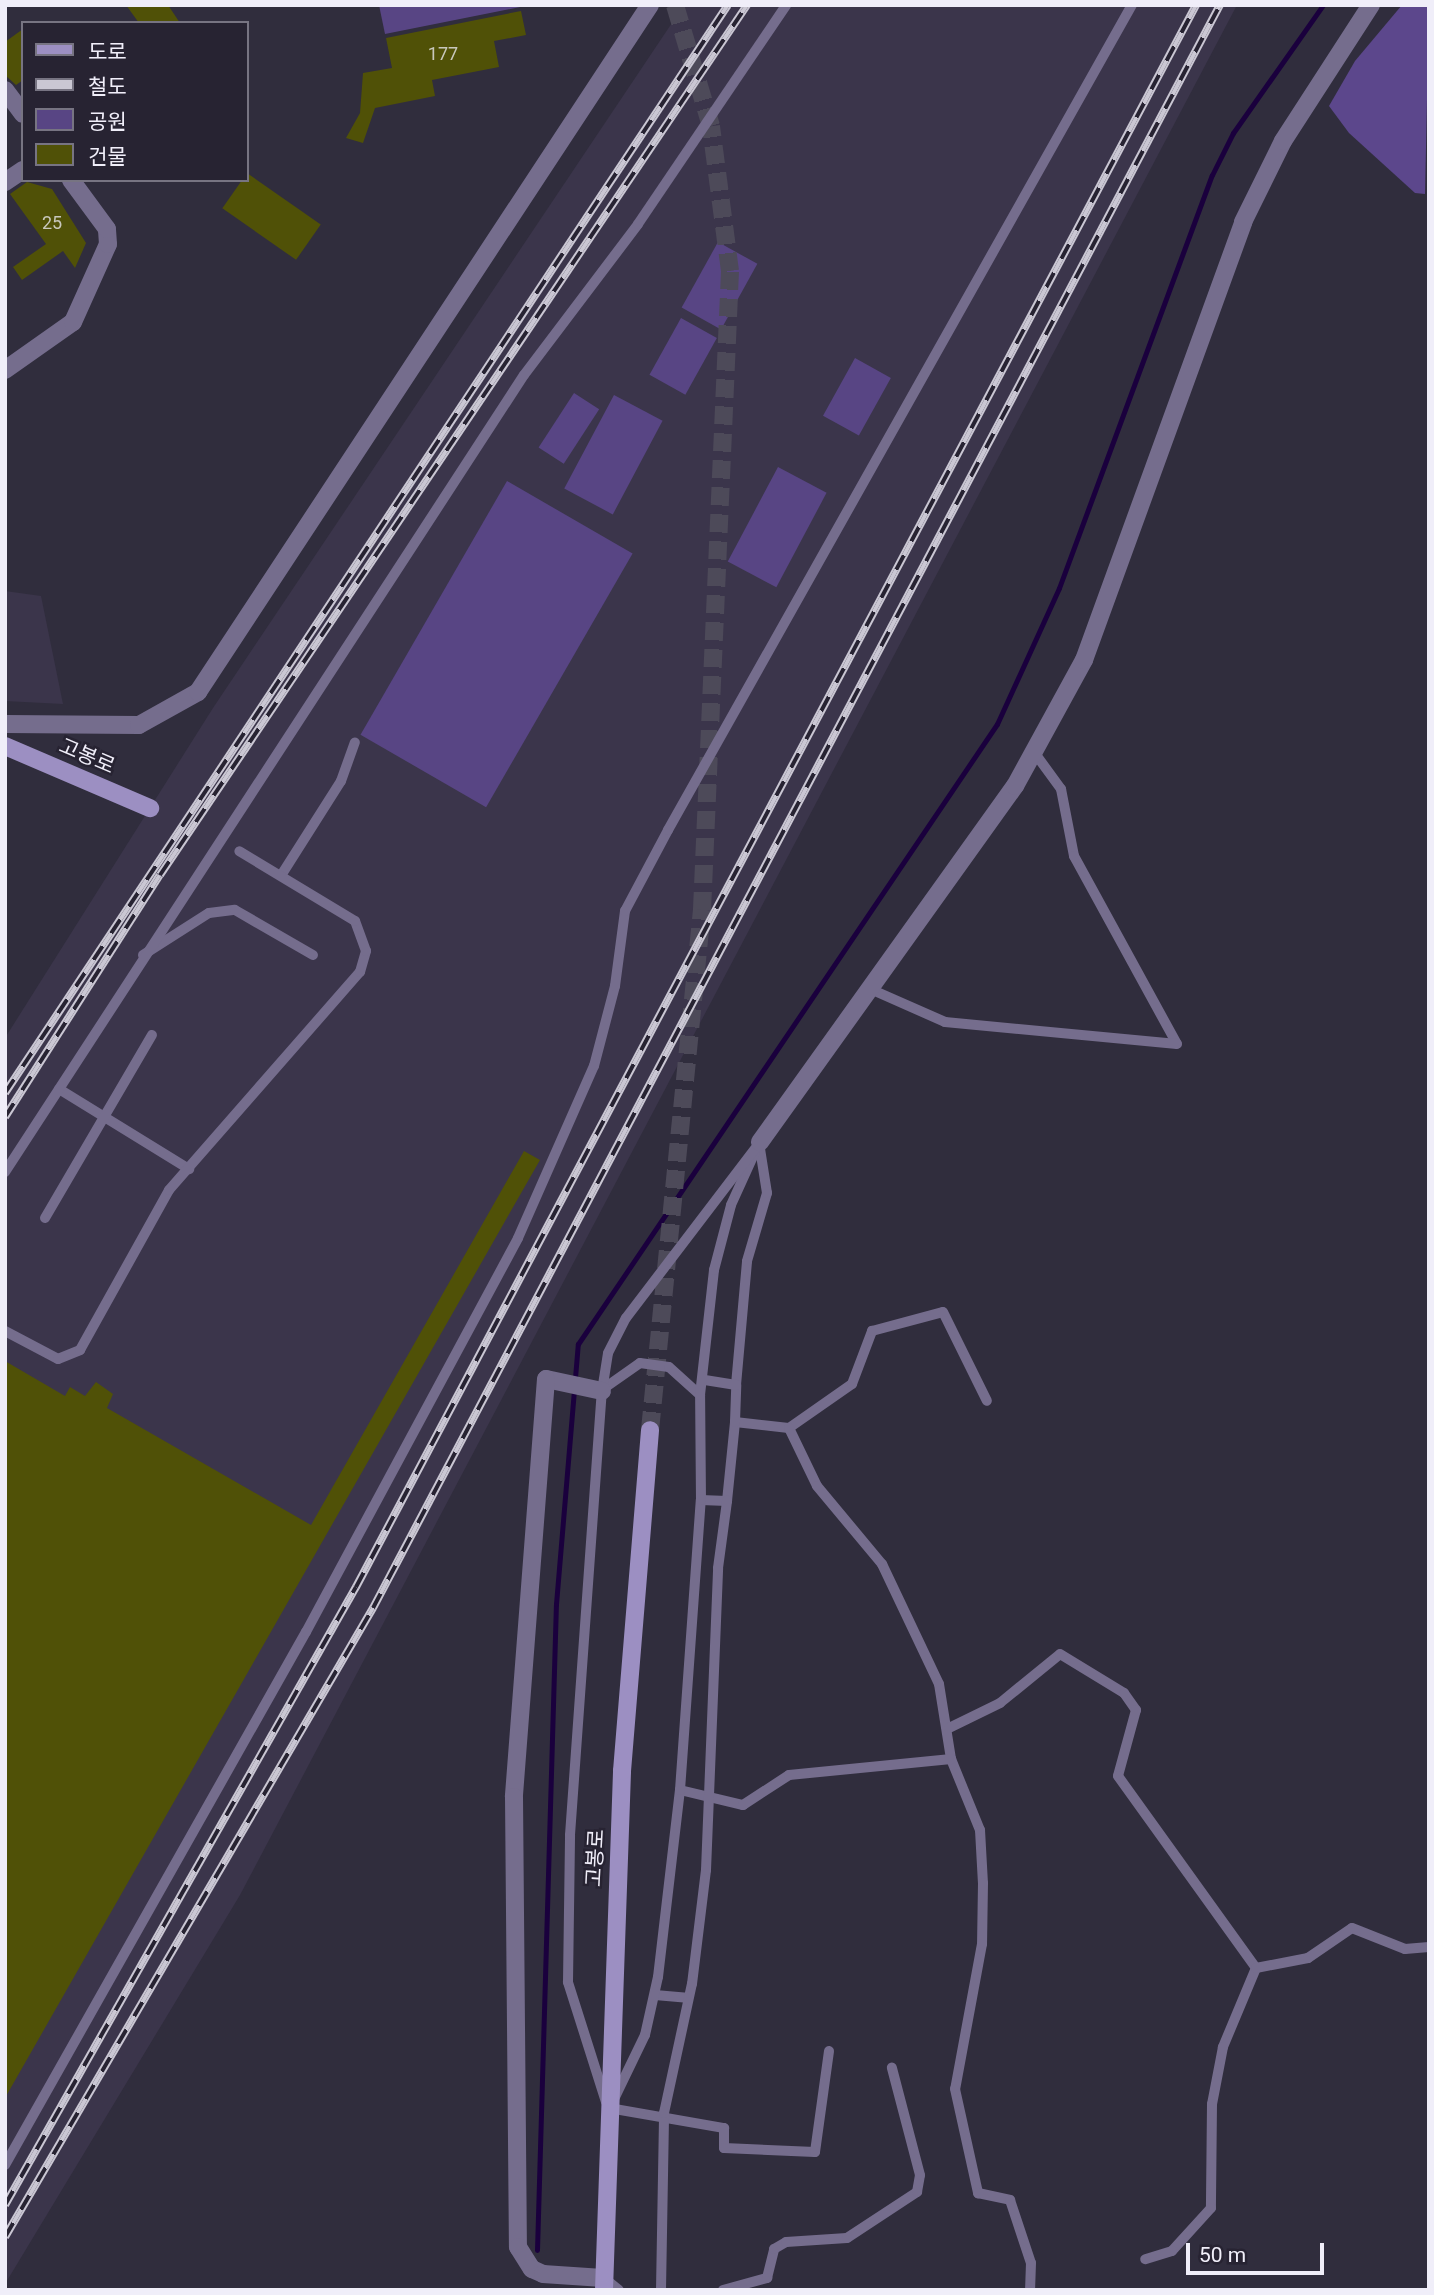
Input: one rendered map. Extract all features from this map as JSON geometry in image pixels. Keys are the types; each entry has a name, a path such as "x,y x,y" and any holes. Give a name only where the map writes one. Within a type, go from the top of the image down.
{"main road":[{"name":"고봉로","path":"5,746 150,808"},
{"name":"고봉로","path":"604,2284 622,1771 650,1430"}],"street":[{"path":"5,724 139,724 198,692 650,5"},
{"path":"760,1142 1034,752 1084,660 1243,222 1283,141 1371,5"},
{"path":"5,90 21,111"},
{"path":"5,182 21,171"},
{"path":"5,369 73,323 107,244 107,229 72,182"},
{"path":"596,1389 546,1380 514,1797 518,2247 531,2269 543,2274 604,2284"}],"lane":[{"path":"5,1172 140,957 524,375 638,224 786,5"},
{"path":"5,2165 306,1632 518,1238 594,1066 615,986 625,911 649,865 1132,5"},
{"path":"282,874 341,781 339,770 355,741"},
{"path":"868,988 945,1022 1177,1044 1074,856 1061,789 1034,752"},
{"path":"5,1331 50,1356 76,1354 169,1190 364,962 365,939 355,921 282,874 239,851"},
{"path":"140,957 209,913 235,910 313,956"},
{"path":"45,1218 152,1035"},
{"path":"59,1089 189,1168"},
{"path":"609,2108 645,2035 655,1995 680,1790 701,1500 700,1395 706,1380 719,1246 760,1142"},
{"path":"660,2290 664,2113 687,1998 706,1870 706,1793 747,1261 768,1193 760,1142"},
{"path":"609,2108 579,2033 568,1982 570,1835 596,1389 608,1353 626,1318 760,1142"},
{"path":"735,1422 789,1428 852,1384 872,1331 943,1312 987,1401"},
{"path":"596,1389 640,1363 669,1367 700,1395"},
{"path":"706,1380 736,1385"},
{"path":"789,1428 817,1486 882,1564 909,1611 939,1684 949,1728 951,1759 980,1830 982,1944 955,2089 978,2193 1010,2200 1031,2263 1030,2290"},
{"path":"701,1500 727,1501"},
{"path":"949,1728 1000,1703 1060,1654 1124,1693 1136,1710 1118,1776 1256,1968"},
{"path":"680,1790 706,1793 743,1805 789,1775 951,1759"},
{"path":"1256,1968 1308,1958 1352,1928 1405,1949 1429,1947"},
{"path":"1145,2259 1171,2251 1211,2208 1214,2092 1223,2047 1256,1968"},
{"path":"655,1995 687,1998"},
{"path":"609,2108 664,2113 724,2128 724,2148 815,2152 829,2051"},
{"path":"723,2290 767,2278 774,2249 786,2242 847,2238 917,2192 920,2175 892,2068"},
{"path":"604,2284 619,2290"}],"shaded area":[{"path":"684,5 1237,5 240,1895 5,2284 5,1038 213,708"},
{"path":"1402,5 1429,5 1425,194 1415,193 1349,133 1329,106 1355,61"},
{"path":"5,591 41,596 63,704 5,701"}],"green space":[{"path":"379,5 530,5 385,34"},
{"path":"718,242 757,264 721,329 682,308"},
{"path":"681,318 717,338 685,395 649,375"},
{"path":"855,358 891,378 859,436 823,416"},
{"path":"574,393 599,409 564,464 539,448"},
{"path":"614,395 663,421 613,514 564,489"},
{"path":"778,467 827,493 776,587 728,561"},
{"path":"507,481 633,554 486,807 360,735"}],"building":[{"path":"126,5 168,5 179,21 138,21"},
{"path":"521,11 526,35 494,41 499,67 432,80 435,96 375,108 363,143 346,138 360,113 363,73 392,68 386,38"},
{"path":"21,30 21,81 16,85 5,75 5,42"},
{"path":"248,174 321,225 296,260 222,208 241,182 248,182"},
{"path":"27,182 52,189 86,243 75,268 63,251 22,280 13,267 46,244 10,194"},
{"path":"524,1151 540,1160 5,2098 5,1361 65,1396 70,1387 85,1396 96,1382 113,1394 107,1408 311,1525"}],"waterway":[{"path":"537,2250 556,1604 578,1344 997,724 1059,588 1212,175 1233,133 1323,5"}],"tunnel":[{"path":"650,1430 702,910 730,271 711,126 675,5"}],"railway":[{"path":"5,1093 728,5"},
{"path":"5,1117 160,875 747,5"},
{"path":"5,2205 356,1587 1196,5"},
{"path":"5,2237 373,1608 1220,5"}]}
